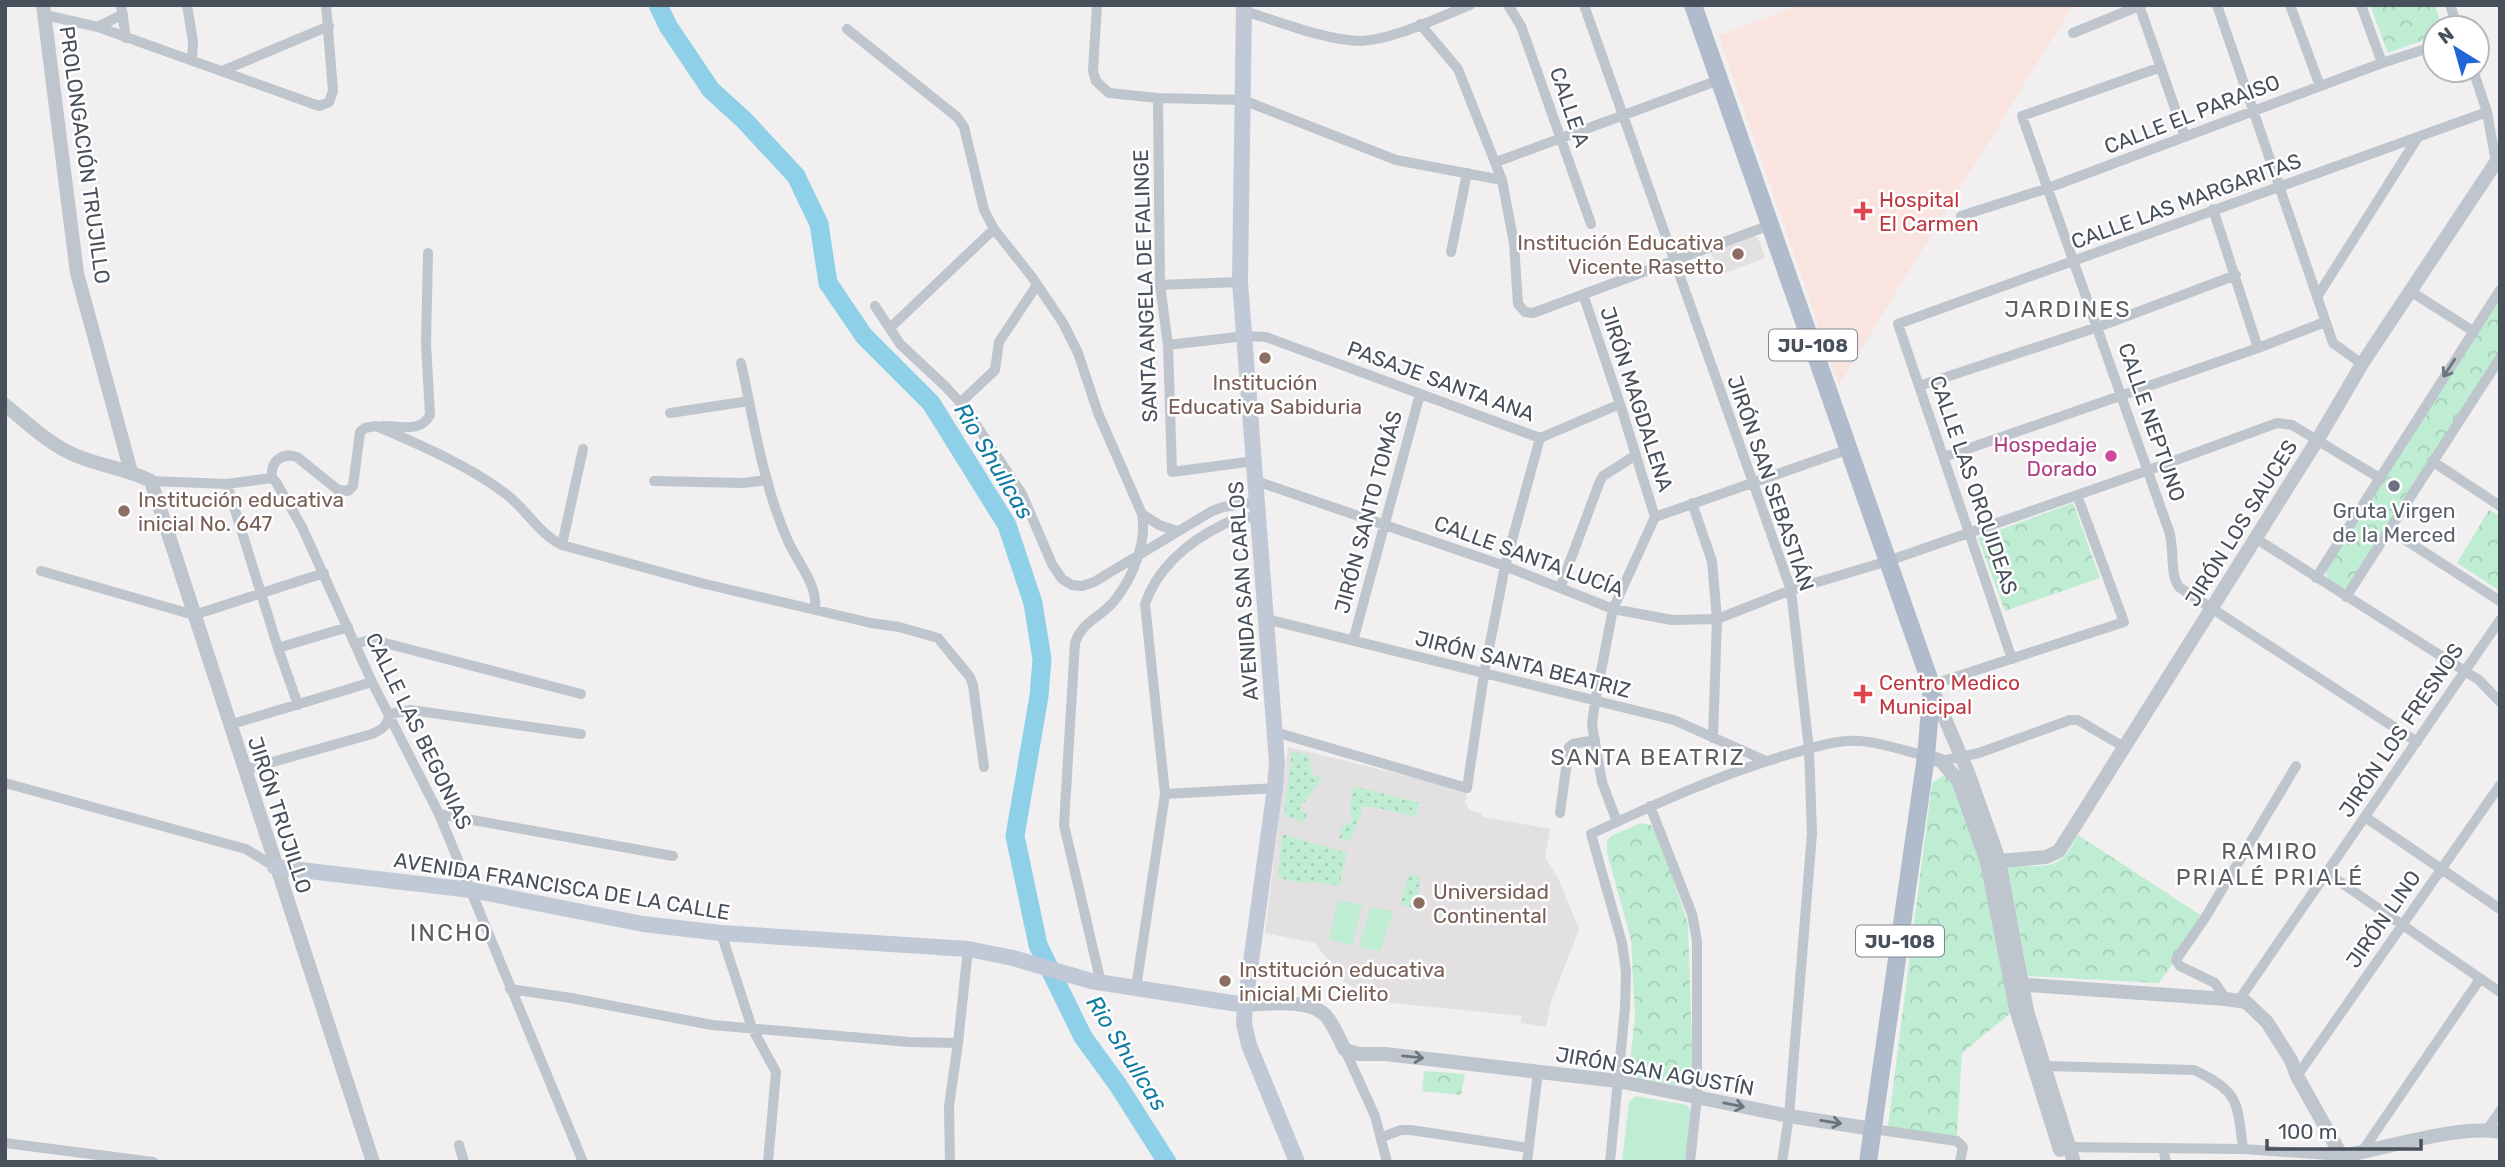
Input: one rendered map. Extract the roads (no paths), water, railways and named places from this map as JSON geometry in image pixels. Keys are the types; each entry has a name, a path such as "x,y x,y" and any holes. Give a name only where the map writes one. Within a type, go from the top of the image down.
{"main road":[{"name":"JU-108","path":"1693,5 1932,686 1933,759 1868,1162"},
{"name":"AVENIDA SAN CARLOS","path":"1244,8 1240,282 1275,732 1275,789 1244,1024 1249,1045 1297,1162"},
{"name":"AVENIDA FRANCISCA DE LA CALLE","path":"275,867 471,890 643,924 722,933 968,949 1013,958 1096,982 1245,1005"}],"street":[{"path":"187,5 193,43 192,60"},
{"path":"44,10 192,60 316,106 326,104 333,91 326,5"},
{"path":"1097,5 1093,57 1096,81 1110,93 1158,98 1243,100 1396,160 1503,180"},
{"path":"1244,8 1341,40 1362,41 1381,38 1470,5"},
{"name":"CALLE A","path":"1508,5 1521,26 1591,224"},
{"name":"JIRÓN SAN SEBASTIÁN","path":"1584,5 1791,590 1809,749 1812,832 1789,1116 1782,1162"},
{"path":"2217,5 2333,343 2362,364"},
{"path":"2290,5 2320,86"},
{"path":"2361,5 2382,63"},
{"path":"2073,33 2139,6 2185,136"},
{"name":"PROLONGACIÓN TRUJILLO","path":"44,10 59,143 78,274 131,472"},
{"path":"98,27 122,10 126,38"},
{"path":"1420,24 1458,69 1503,180 1514,243 1517,295 1521,309 1531,313 1770,225"},
{"path":"222,71 329,26"},
{"path":"847,29 957,117 964,127 984,210 994,229 1063,323 1078,353 1098,413 1142,514 1144,529 1129,577 1114,601 1085,625 1075,643 1064,825 1096,982"},
{"name":"CALLE EL PARAISO","path":"1961,216 2048,188 2421,50"},
{"name":"CALLE NEPTUNO","path":"2161,67 2022,116 2172,538 2175,580 2179,587 2417,742"},
{"path":"1496,162 1719,79"},
{"path":"2478,84 2499,161"},
{"name":"SANTA ANGELA DE FALINGE","path":"1158,98 1160,285 1168,345 1172,472 1254,461"},
{"name":"CALLE LAS MARGARITAS","path":"1898,324 2487,112"},
{"path":"2317,297 2418,137"},
{"name":"JIRÓN LOS SAUCES","path":"1993,861 2046,857 2059,851 2318,439 2362,364 2499,161"},
{"path":"1451,251 1467,173"},
{"path":"2213,209 2258,348"},
{"path":"890,328 994,229"},
{"path":"5,404 55,446 78,457 131,472 151,481 227,484 272,478 275,461 281,456 289,455 296,457 338,490 348,491 353,486 360,432 376,426 416,427 423,424 430,415 426,344 428,253"},
{"path":"1919,386 2098,327 2236,275"},
{"path":"1160,285 1240,282"},
{"path":"960,403 995,370 999,341 1037,285"},
{"path":"2316,578 2378,477 2500,290"},
{"path":"2410,291 2473,331"},
{"name":"JIRÓN MAGDALENA","path":"1583,294 1655,517"},
{"path":"875,306 900,344 960,403 1022,494 1052,564 1062,579 1072,585 1082,586 1094,582 1177,531 1223,507 1258,509"},
{"path":"1944,457 2258,348 2325,322"},
{"name":"CALLE LAS ORQUIDEAS","path":"1898,324 2012,659"},
{"name":"PASAJE SANTA ANA","path":"1168,345 1245,336 1266,337 1540,438 1620,404"},
{"path":"2346,597 2500,358"},
{"path":"741,363 767,480 788,541 815,593 815,610"},
{"name":"JIRÓN SANTO TOMÁS","path":"1353,641 1420,394"},
{"path":"670,414 749,401"},
{"name":"CALLE SANTA LUCÍA","path":"1256,481 1505,566 1613,609 1672,620 1717,619 1791,590 1888,561 2277,423 2291,425 2318,439 2378,477"},
{"path":"376,426 455,463 497,487 527,513 541,531 562,545 701,583 938,638 973,685 984,767"},
{"path":"1275,732 1467,788 1484,674 1505,566 1540,438"},
{"path":"562,545 583,449"},
{"path":"1618,822 1602,782 1592,725 1613,609 1655,517 1849,449"},
{"path":"1560,588 1600,481 1603,476 1636,455"},
{"path":"2432,461 2496,504 2500,491"},
{"name":"CALLE LAS BEGONIAS","path":"272,478 302,527 372,682 439,814 583,1162"},
{"path":"654,481 743,484 767,480"},
{"name":"JIRÓN TRUJILLO","path":"151,481 373,1162"},
{"path":"227,484 298,705"},
{"path":"2064,1152 2046,1066 2017,983 1993,861 1962,757 1932,686 2124,622 2077,495"},
{"path":"1692,503 1712,561 1717,619 1713,738"},
{"path":"1136,988 1165,794 1145,604 1152,585 1177,555 1228,522 1258,509"},
{"path":"1142,514 1159,525 1177,531"},
{"path":"2390,530 2500,601"},
{"path":"2255,538 2479,680 2500,702"},
{"path":"41,571 194,615 324,573"},
{"name":"JIRÓN SANTA BEATRIZ","path":"1266,619 1674,720 1766,761"},
{"name":"JIRÓN LOS FRESNOS","path":"2233,999 2327,873 2500,620"},
{"path":"278,648 348,627"},
{"path":"355,643 369,640 386,643 581,694"},
{"path":"229,724 372,682"},
{"path":"244,770 372,734 387,725 390,714 411,710 581,734"},
{"path":"1610,1162 1625,1009 1626,972 1622,943 1591,834 1650,806 1766,761 1809,749 1854,741 1933,759 1962,757 2070,720 2078,720 2124,747"},
{"path":"1560,813 1569,747 1595,740"},
{"path":"1933,759 1958,780 1993,861"},
{"path":"2233,999 2215,983 2180,966 2176,960 2205,918 2296,766"},
{"path":"5,783 246,849 275,867"},
{"name":"JIRÓN LINO","path":"2297,1076 2500,785"},
{"path":"1165,794 1275,789"},
{"path":"1650,806 1692,914 1697,942 1698,1098 1690,1162"},
{"path":"439,814 673,856"},
{"path":"2365,817 2500,909"},
{"path":"2327,873 2500,992"},
{"path":"722,933 752,1028 776,1072 768,1162"},
{"path":"950,1162 949,1106 968,949"},
{"path":"2361,1153 2480,978"},
{"path":"2017,983 2233,999 2255,1008 2291,1060 2297,1076 2343,1159"},
{"path":"2017,983 2016,1009 2064,1152 2074,1162"},
{"path":"510,989 712,1025 909,1042 958,1043"},
{"path":"1245,1005 1278,1003 1312,1006 1328,1018 1376,1116 1387,1162"},
{"name":"JIRÓN SAN AGUSTÍN","path":"1345,1050 1359,1054 1385,1054 1618,1081 1789,1116 1873,1129"},
{"path":"2046,1066 2194,1070 2228,1091 2237,1104 2243,1149"},
{"path":"1527,1162 1538,1072"},
{"path":"2064,1152 2164,1147 2243,1149 2343,1159 2448,1135 2493,1131 2500,1111"},
{"path":"1873,1129 1961,1143 1963,1147 1960,1162"},
{"path":"1382,1137 1401,1130 1411,1130 1529,1148"},
{"path":"5,1143 153,1162"},
{"path":"458,1144 464,1162"},
{"path":"2164,1147 2166,1162"}],"waterway":[{"name":"Rio Shullcas","path":"658,5 668,26 711,90 744,120 796,176 819,224 828,283 864,336 931,403 1007,525 1033,603 1042,659 1039,696 1015,836 1038,945 1083,1037 1118,1085 1167,1162"}],"place":[{"name":"Hospital El Carmen","path":"1863,211"},
{"name":"Institución Educativa Vicente Rasetto","path":"1738,254"},
{"name":"Institución Educativa Sabiduria","path":"1265,358"},
{"name":"Hospedaje Dorado","path":"2111,456"},
{"name":"Gruta Virgen de la Merced","path":"2394,486"},
{"name":"Institución educativa inicial No. 647","path":"124,511"},
{"name":"Centro Medico Municipal","path":"1863,694"},
{"name":"Universidad Continental","path":"1419,903"},
{"name":"Institución educativa inicial Mi Cielito","path":"1225,981"}],"district":[{"name":"JARDINES","path":"2068,309"},
{"name":"SANTA BEATRIZ","path":"1648,757"},
{"name":"RAMIRO PRIALÉ PRIALÉ","path":"2270,864"},
{"name":"INCHO","path":"451,933"}]}
